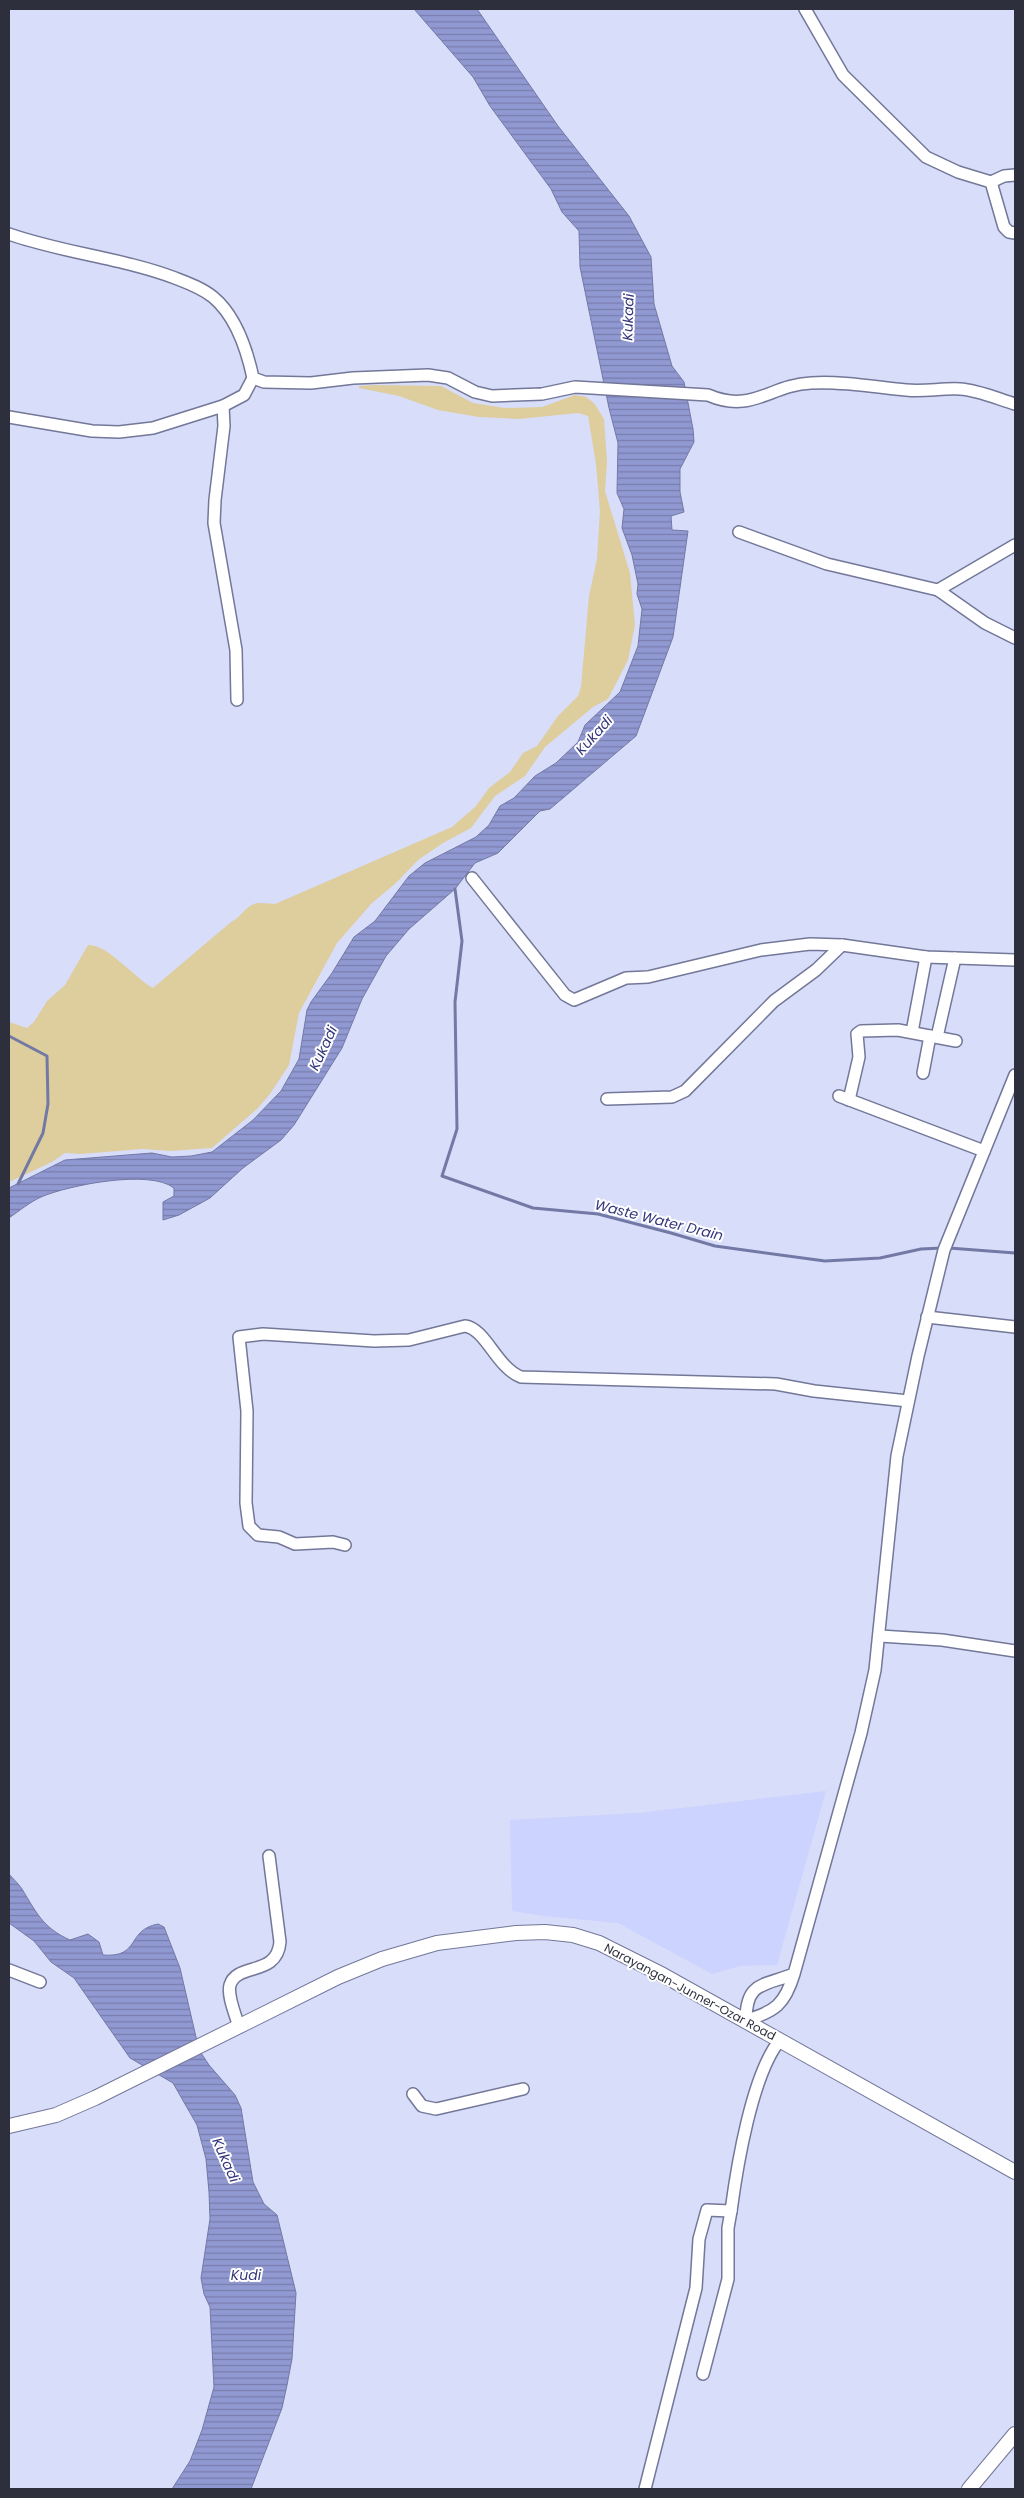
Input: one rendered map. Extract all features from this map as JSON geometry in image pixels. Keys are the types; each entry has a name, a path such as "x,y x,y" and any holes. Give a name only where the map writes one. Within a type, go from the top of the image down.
{"main road":[{"name":"Narayangan-Junner-Ozar Road","path":"9,2126 56,2115 95,2098 338,1977 382,1959 437,1943 516,1932 573,1935 599,1943 746,2020 1015,2172"},
{"path":"969,2489 1015,2434"}],"street":[{"path":"805,9 843,75 926,157 958,172 991,182 1004,176 1015,175"},
{"path":"991,182 1004,226 1009,232 1015,233"},
{"path":"9,234 58,248 154,270 212,296 226,311 248,354 253,378 244,395 223,406 154,428 119,432 92,431 9,417"},
{"path":"253,378 264,382 312,383 353,378 428,376 448,378 475,392 492,396 542,394 575,387 708,395 724,402 752,400 780,389 810,382 910,390 960,389 1015,404"},
{"path":"223,406 224,426 214,523 236,650 237,700"},
{"path":"739,532 827,564 938,590 985,623 1015,638"},
{"path":"938,590 1015,545"},
{"path":"472,878 565,994 574,1000 626,978 648,977 761,950 810,944 842,945 926,957 1015,960"},
{"path":"607,1100 672,1097 684,1091 774,1001 816,970 842,945"},
{"path":"912,1032 926,957"},
{"path":"923,1073 955,958"},
{"path":"956,1041 898,1030 861,1031 857,1034 860,1057 844,1098 984,1151"},
{"path":"794,1974 758,1988 749,1994 746,2003 746,2020 765,2015 779,2005 788,1993 794,1974 861,1733 875,1670 880,1636 879,1612 897,1456 927,1317 944,1250 1015,1075"},
{"path":"927,1317 1015,1327"},
{"path":"345,1545 333,1542 295,1544 279,1537 258,1535 249,1526 246,1503 247,1411 239,1337 263,1334 374,1341 409,1340 465,1326 472,1327 501,1364 511,1374 521,1378 768,1384 814,1392 908,1401"},
{"path":"880,1636 942,1640 1015,1651"},
{"path":"235,2029 230,1984 237,1976 266,1964 277,1957 279,1952 280,1942 268,1856"},
{"path":"9,1970 40,1982"},
{"path":"703,2374 728,2278 728,2228 732,2211 737,2166 763,2067 771,2051 780,2040"},
{"path":"413,2094 422,2106 436,2109 523,2089"},
{"path":"645,2489 696,2288 699,2239 704,2220 708,2210 732,2211"}],"shaded area":[{"path":"359,386 441,386 473,403 505,408 542,407 575,395 586,397 594,403 604,419 607,462 605,491 630,573 635,625 628,660 608,699 593,707 545,747 525,776 495,796 471,828 443,843 418,860 396,883 372,903 337,943 299,1013 289,1065 270,1094 257,1109 212,1148 170,1151 142,1149 81,1154 65,1153 52,1162 9,1182 9,1022 27,1028 34,1022 47,1001 65,985 88,945 103,949 153,988 251,905 258,903 275,904 452,827 476,806 489,788 510,772 523,753 537,746 558,716 578,696 581,687 589,596 597,559 600,511 596,464 588,416 578,413 519,419 479,417 438,410 399,396 359,388"},
{"path":"826,1791 777,1965 740,1966 712,1974 618,1923 512,1911 510,1820 638,1813"}],"water":[{"name":"Kukadi","path":"414,9 477,9 558,126 629,216 651,257 654,304 672,366 684,382 694,442 680,469 680,492 684,512 671,516 672,530 688,531 673,637 636,736 550,809 540,811 498,853 475,863 455,889 409,929 386,956 362,999 342,1048 294,1125 281,1140 243,1168 210,1198 179,1215 163,1220 163,1202 174,1196 174,1188 163,1182 129,1179 89,1184 54,1192 37,1199 9,1218 9,1188 65,1160 152,1153 172,1157 191,1156 212,1152 253,1120 281,1091 299,1059 307,1010 354,937 375,921 409,876 425,863 476,837 489,825 500,806 514,798 535,776 556,763 578,742 585,725 620,692 638,646 642,609 637,594 638,584 632,555 622,528 624,509 617,493 618,443 580,267 579,231 562,212 551,189 490,106 473,77"},
{"name":"Kudi","path":"9,1874 47,1925 70,1940 88,1934 99,1942 103,1955 115,1955 123,1952 148,1927 158,1924 164,1927 180,1968 199,2050 209,2065 235,2095 241,2108 253,2182 264,2204 277,2215 296,2293 292,2359 282,2408 251,2489 172,2489 190,2461 202,2430 214,2387 210,2307 204,2294 201,2278 210,2219 209,2192 206,2159 197,2125 173,2083 130,2058 74,1978 51,1962 34,1941 9,1923"}],"waterway":[{"name":"Waste Water Drain","path":"455,889 462,941 455,1002 457,1129 442,1176 533,1208 598,1214 715,1246 825,1261 880,1258 921,1249 942,1248"},
{"path":"9,1036 47,1056 48,1104 43,1133 18,1184"},
{"name":"Waste Water Drain","path":"949,1248 1015,1253"}]}
